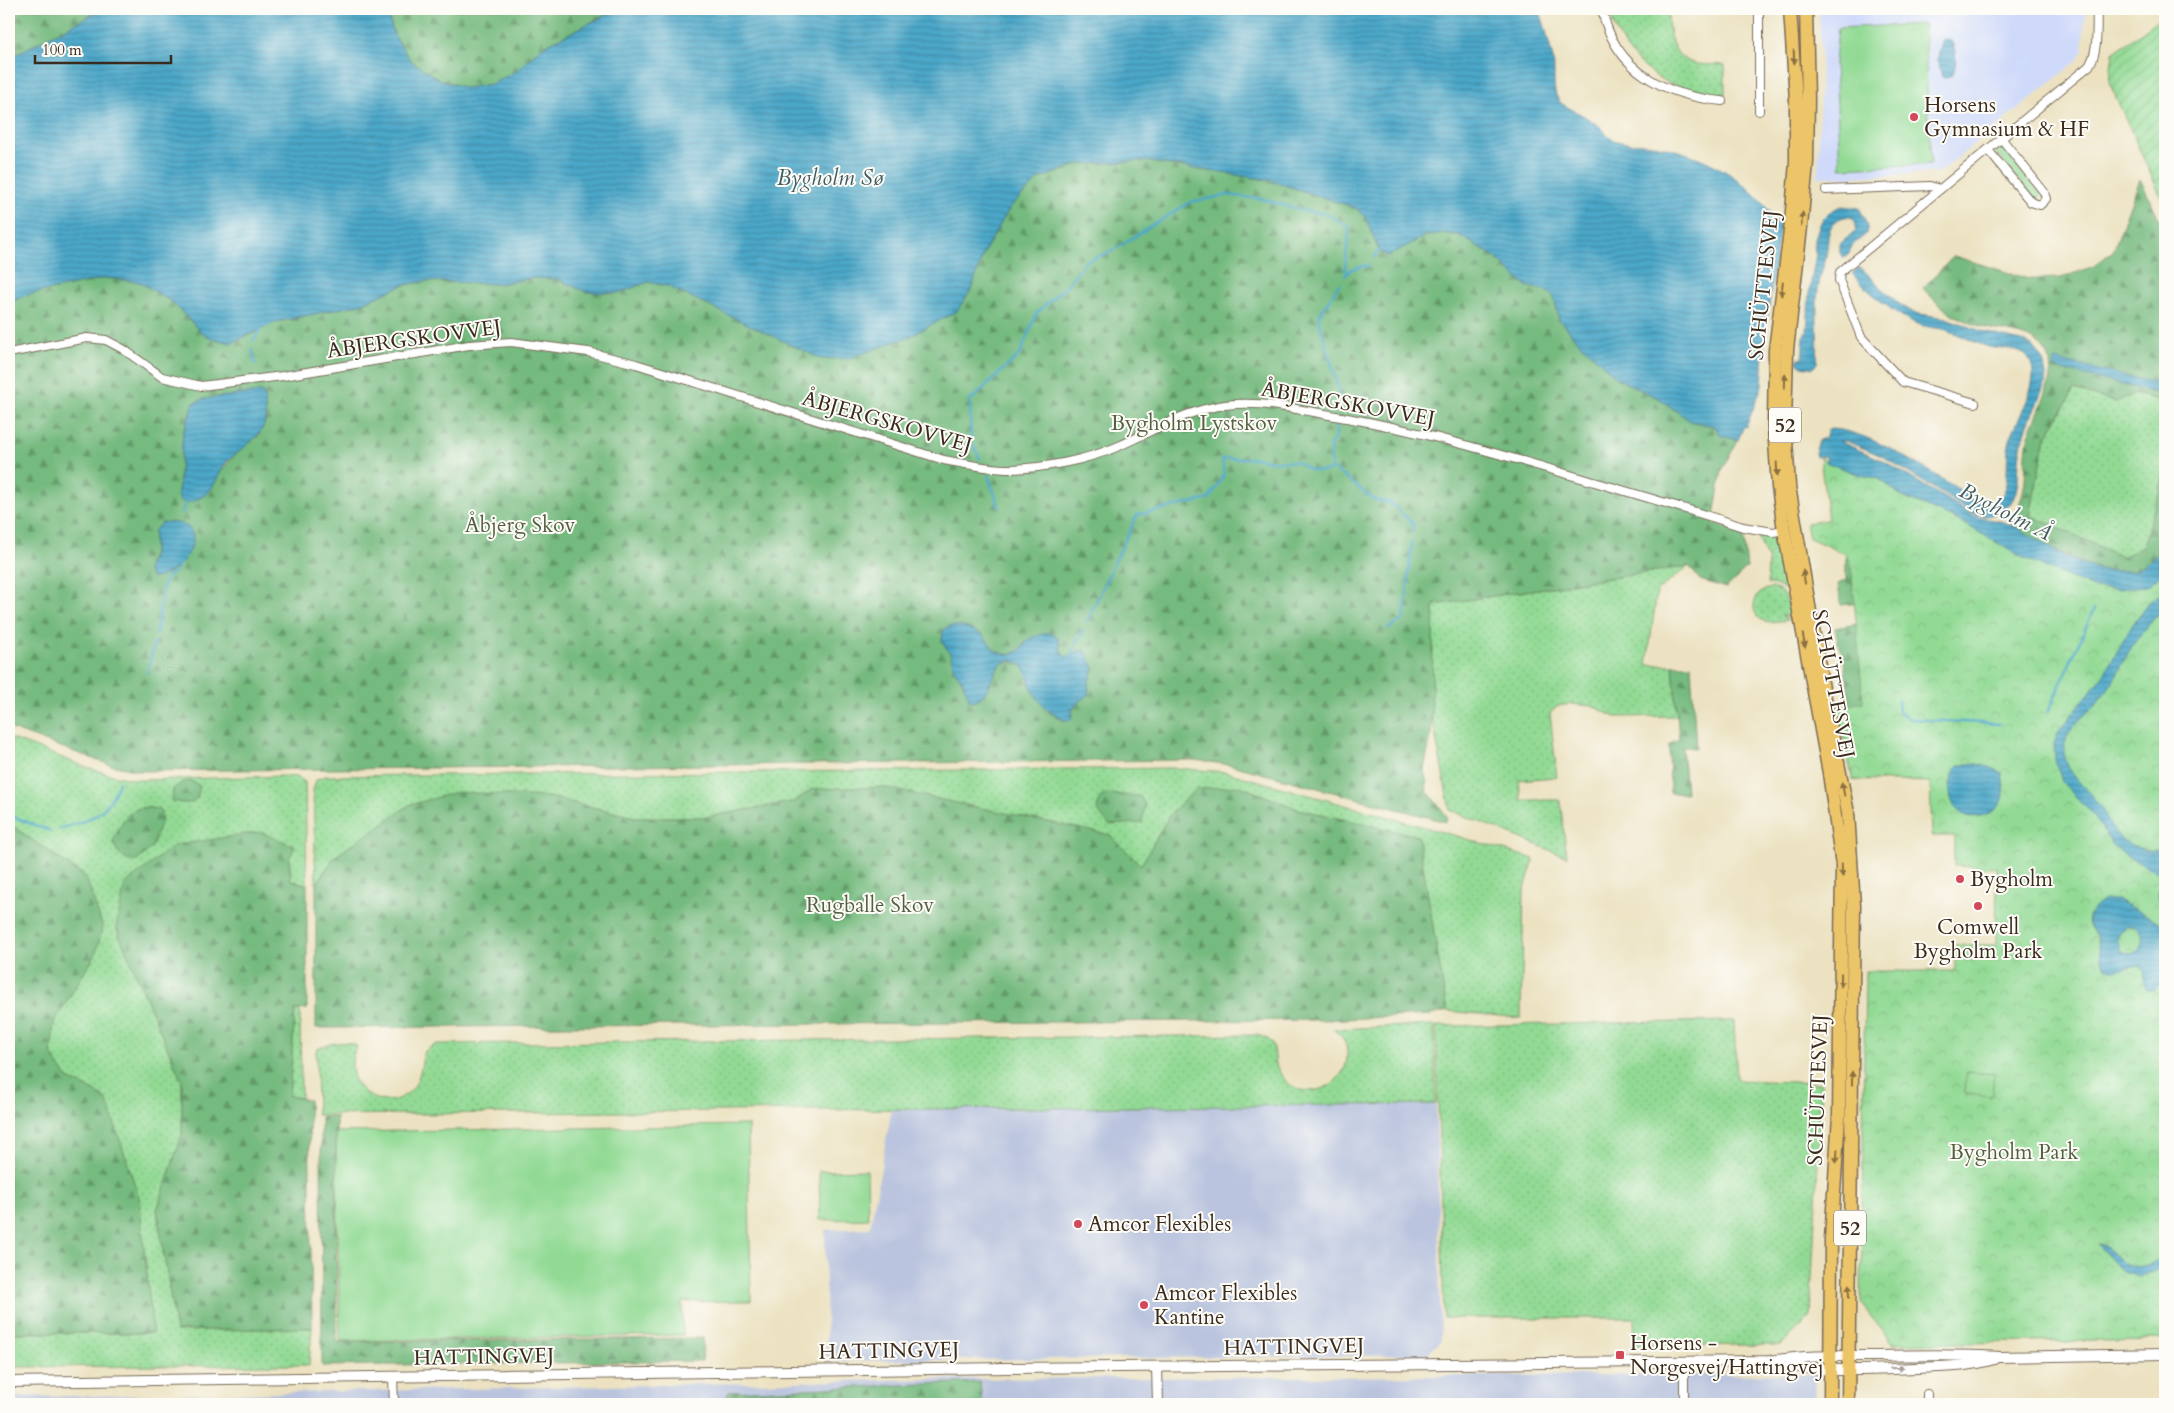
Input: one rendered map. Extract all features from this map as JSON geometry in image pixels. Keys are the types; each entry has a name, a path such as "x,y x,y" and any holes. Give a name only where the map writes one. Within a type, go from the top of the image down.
{"main road":[{"name":"SCHÜTTESVEJ","path":"1790,9 1796,100 1796,162 1791,223 1775,350 1774,385 1778,487 1784,530 1834,800 1842,865 1839,1116 1831,1239 1830,1369"},
{"name":"SCHÜTTESVEJ","path":"1806,9 1808,99 1806,162 1801,227 1787,350 1785,425 1789,486 1822,683 1848,813 1852,864 1854,906 1848,1355"},
{"name":"52","path":"1848,1355 1848,1404"},
{"name":"52","path":"1830,1369 1830,1404"}],"street":[{"path":"1602,9 1609,31 1624,57 1638,71 1674,92 1696,99 1722,102"},
{"path":"1759,9 1759,111"},
{"path":"1975,403 1903,382 1861,337 1839,280 1840,272 2089,66 2095,50 2097,9"},
{"path":"1988,150 2031,202 2035,204 2043,203 2046,199 2044,192 2001,138"},
{"path":"1826,190 1903,185 1930,186 1940,189"},
{"name":"ÅBJERGSKOVVEJ","path":"9,353 87,338 106,340 123,349 162,377 201,386 283,376 468,345 511,342 588,352 636,364 944,460 978,467 1010,469 1048,465 1091,456 1116,447 1188,413 1204,408 1234,404 1261,405 1398,427 1489,451 1743,526 1773,532 1784,530"},
{"path":"2000,1357 2165,1354"},
{"name":"HATTINGVEJ","path":"9,1382 1770,1361 1792,1357 1830,1355 1973,1355 2000,1357"},
{"name":"HATTINGVEJ","path":"1770,1361 1787,1365 1848,1370 1973,1365 2000,1357"},
{"path":"1684,1362 1684,1404"},
{"path":"1157,1367 1158,1404"},
{"path":"393,1377 394,1404"},
{"path":"1927,1394 1927,1404"}],"shaded area":[{"name":"Horsens Gymnasium & HF","path":"1819,9 2085,9 2083,50 2077,61 1940,172 1818,177 1821,61"},
{"path":"1436,1104 1441,1341 1426,1355 827,1361 825,1230 870,1228 892,1108"},
{"path":"1816,1374 1815,1404 9,1404 9,1397 939,1379"}],"green space":[{"path":"9,9 103,9 9,58"},
{"path":"387,9 618,9 542,47 516,71 492,84 465,88 438,79 410,60 393,33"},
{"path":"1364,9 1415,9 1407,15 1379,13"},
{"path":"1609,9 1668,9 1672,43 1681,56 1697,64 1725,65 1725,95 1699,93 1683,89 1657,77 1626,48 1613,23"},
{"path":"2165,15 2165,206 2109,82 2113,53"},
{"path":"1924,24 1931,164 1840,168 1835,63 1838,28"},
{"path":"2002,148 2041,194 2039,199 2035,199 1996,153"},
{"path":"1145,161 1269,180 1356,208 1366,218 1379,251 1388,256 1425,236 1442,233 1459,235 1495,257 1526,286 1545,290 1554,297 1559,319 1576,339 1618,379 1660,399 1690,421 1714,426 1722,436 1738,440 1722,470 1713,522 1743,534 1747,568 1726,588 1700,580 1689,566 1434,605 1431,735 1425,765 1427,791 1447,816 1446,822 1231,765 1194,760 139,771 110,765 9,728 9,305 22,296 106,278 140,282 172,302 205,336 231,343 276,322 361,304 403,285 426,281 497,284 533,278 557,279 586,292 618,293 648,282 667,286 971,290 984,252 1011,206 1039,179 1079,164","holes":["262,392 264,395 265,423 258,436 237,452 219,474 178,495 183,433 194,403 204,399","154,531 164,575 148,564 154,551","982,634 995,650 1003,654 1014,654 1030,638 1059,639 1061,651 1065,657 1070,657 1080,650 1094,668 1089,681 1088,694 1073,708 1071,719 1057,717 1046,710 1029,683 1024,667 1014,662 1002,663 993,675 988,689 970,701 951,655"]},
{"path":"2140,179 2165,231 2165,401 2133,394 2116,402 2074,390 2046,437 2030,515 2122,557 2143,546 2165,472 2165,546 2143,565 2134,570 2121,572 2106,570 2072,558 2013,526 2024,487 2028,439 2049,383 2050,369 2048,356 2039,345 2024,336 1980,326 1962,319 1945,309 1923,288 1954,256 2029,279 2061,278 2094,266 2113,251"},
{"path":"2074,390 2116,402 2133,394 2165,401 2165,433 2163,440 2165,443 2165,472 2143,547 2122,557 2030,515 2046,437"},
{"name":"Bygholm Park","path":"1820,457 1826,462 1860,475 1878,478 1903,497 1958,520 1997,543 2147,586 2165,571 2165,1340 1893,1344 1861,1304 1865,971 1955,971 1955,945 1996,945 1997,867 1954,866 1954,836 1932,836 1930,782 1853,780 1837,707 1863,702 1851,563 1844,553 1809,538 1806,523 1828,520"},
{"path":"1760,535 1777,541 1786,590 1776,585 1767,584 1768,561 1759,540"},
{"path":"1846,558 1856,563 1871,602 1841,605 1838,584 1846,580"},
{"path":"1689,566 1657,591 1647,665 1673,665 1677,716 1616,717 1592,706 1572,704 1558,706 1550,713 1557,777 1519,780 1521,800 1560,800 1567,857 1450,810 1431,712 1434,605"},
{"path":"1772,588 1781,592 1786,599 1790,617 1781,615 1787,619 1786,621 1765,621 1757,616 1754,606 1755,601 1761,592"},
{"path":"1863,623 1882,781 1853,780 1839,717 1850,699 1843,655 1839,647 1835,628"},
{"path":"1673,665 1691,665 1696,748 1682,747 1686,793 1670,793 1669,745 1679,739"},
{"path":"9,738 89,768 140,780 286,776 298,777 305,782 307,885 291,880 289,859 116,927 182,1082 182,1135 157,1210 176,1331 312,1328 309,1365 9,1367 9,1333 152,1333 95,1091 68,1079 50,1054 54,1022 95,955 86,877 9,824"},
{"path":"1176,768 1226,772 1534,859 1524,891 1521,1018 1447,1011 1418,836 1298,809 1240,786 1171,813 1141,865 812,789 796,801 707,817 635,817 548,797 334,857 316,885 313,791 316,780 325,776"},
{"path":"191,781 200,786 197,798 191,803 172,801 173,789 182,782"},
{"name":"Rugballe Skov","path":"1240,786 1298,809 1418,836 1447,1011 1431,1015 1322,1020 316,1028 316,885 334,857 409,805 457,792 548,797 635,817 707,817 796,801 812,789 881,787 1110,835 1141,865 1171,813 1196,789"},
{"path":"1105,794 1140,796 1145,804 1142,823 1109,825 1097,810 1100,798"},
{"path":"147,807 160,810 162,819 152,847 137,861 124,859 113,842 121,824 129,814 140,808"},
{"path":"9,824 86,877 103,928 95,955 54,1022 51,1054 68,1079 95,1091 107,1101 139,1197 153,1333 9,1333"},
{"path":"260,832 295,846 289,859 291,880 307,885 307,1009 295,1010 289,1096 309,1100 312,1328 176,1331 157,1210 182,1135 182,1082 116,927 125,884 175,845"},
{"path":"295,1010 300,1010 301,1098 289,1096"},
{"path":"1734,1021 1737,1080 1822,1083 1810,1317 1781,1345 1635,1346 1634,1318 1444,1318 1436,1026"},
{"path":"1434,1025 1436,1104 317,1115 316,1050 336,1043 348,1043 357,1046 352,1061 353,1074 358,1085 367,1094 377,1099 389,1101 402,1097 413,1088 419,1075 425,1051 437,1044 1258,1035 1267,1039 1273,1045 1276,1064 1284,1079 1298,1089 1309,1091 1320,1089 1337,1079 1347,1062 1344,1040 1333,1029"},
{"path":"1966,1072 1994,1074 1992,1096 1965,1094"},
{"path":"321,1117 336,1117 337,1342 703,1338 702,1361 322,1366"},
{"path":"748,1125 751,1301 682,1302 683,1335 340,1341 336,1132"},
{"path":"867,1170 868,1219 820,1220 819,1171"},
{"path":"980,1382 982,1404 723,1404 729,1392"}],"water":[{"name":"Bygholm Sø","path":"103,9 387,9 393,33 410,60 438,79 465,88 492,84 516,71 542,47 618,9 1361,9 1397,15 1410,13 1415,9 1539,9 1553,59 1556,94 1562,104 1601,127 1608,137 1612,139 1622,142 1654,145 1710,163 1726,172 1754,194 1780,225 1765,337 1762,386 1746,427 1744,426 1738,440 1722,436 1714,426 1690,421 1660,399 1618,379 1576,339 1559,319 1554,297 1545,290 1526,286 1495,257 1459,235 1442,233 1425,236 1388,256 1379,251 1366,218 1356,208 1269,180 1145,161 1079,164 1039,179 1011,206 984,252 971,290 957,311 911,336 850,358 821,359 667,286 648,282 618,293 586,292 557,279 533,278 497,284 426,281 403,285 361,304 276,322 231,343 205,336 172,302 140,282 106,278 22,296 9,305 9,58"},
{"path":"1943,39 1950,40 1956,56 1953,74 1947,78 1942,77 1937,60"},
{"path":"1842,206 1859,208 1865,219 1866,232 1843,258 1840,253 1840,244 1856,230 1854,219 1850,217 1841,218 1830,229 1818,290 1817,363 1813,368 1802,366 1797,362 1797,359 1802,359 1804,337 1807,332 1809,293 1816,254 1814,245 1816,234 1825,216"},
{"path":"1860,267 1898,303 1914,313 1946,318 1984,332 2021,341 2034,347 2043,359 2046,375 2045,385 2023,439 2019,456 2018,484 2013,500 2007,507 1989,516 1973,513 1882,456 1846,441 1839,441 1882,460 1976,517 2008,524 2077,562 2104,570 2135,570 2151,560 2165,546 2165,571 2147,586 2119,589 2094,588 2024,558 1958,520 1903,497 1878,478 1860,475 1826,462 1826,456 1816,457 1815,453 1819,440 1825,438 1828,429 1845,431 1884,446 1979,501 1995,502 2000,499 2004,491 2010,440 2028,399 2031,387 2032,367 2028,358 2021,352 1983,345 1947,330 1924,326 1905,318 1875,296 1858,280 1852,273"},
{"path":"2055,360 2165,385 2165,395 2053,368"},
{"path":"261,392 264,395 266,414 261,431 226,463 209,492 192,501 180,501 178,495 183,433 194,403 204,399"},
{"path":"169,522 188,527 193,534 193,542 184,560 168,573 152,578 147,570 154,551 154,531 161,523"},
{"path":"2165,590 2165,607 2137,640 2103,696 2070,732 2065,744 2064,753 2070,770 2094,798 2112,828 2124,841 2144,849 2158,850 2165,848 2165,876 2126,856 2111,843 2095,817 2062,782 2055,759 2054,744 2059,731 2104,674 2133,624 2148,603"},
{"path":"949,626 962,626 982,634 995,651 1008,655 1019,651 1030,638 1049,632 1059,639 1061,651 1065,657 1085,650 1094,668 1089,681 1088,694 1073,708 1071,720 1062,719 1048,710 1040,701 1033,691 1023,666 1008,661 1002,663 997,669 985,693 979,699 970,701 962,680 954,670 951,655 942,641 943,631"},
{"path":"1973,763 2002,773 2004,786 2004,796 1999,805 1989,813 1977,817 1967,816 1959,812 1950,796 1952,776 1958,766"},
{"path":"2165,879 2165,908 2158,894"},
{"path":"2105,900 2118,900 2165,925 2165,980 2154,991 2147,990 2144,984 2145,972 2139,965 2114,970 2106,967 2103,963 2097,939 2090,928 2088,919 2094,908","holes":["2133,925 2142,935 2142,946 2135,953 2121,952 2117,938 2125,926"]},
{"path":"2097,1244 2105,1245 2119,1259 2133,1266 2147,1265 2165,1255 2165,1267 2139,1277 2123,1272"}],"waterway":[{"path":"980,459 971,441 970,401 1020,354 1036,314 1067,285 1086,261 1110,252 1190,202 1228,195 1263,199 1300,210 1327,214 1349,227 1345,269 1348,273"},
{"path":"1374,257 1379,251"},
{"path":"1345,276 1351,269 1369,265"},
{"path":"1337,408 1339,390 1318,317 1340,283"},
{"path":"253,341 261,329"},
{"path":"252,350 255,363"},
{"path":"1087,621 1137,515 1209,499 1224,475 1222,459 1257,458 1271,461 1297,462 1312,471 1329,471 1332,468 1330,446 1336,436 1336,425"},
{"path":"1332,468 1375,500 1391,503 1413,524 1413,532"},
{"path":"988,475 999,506"},
{"path":"182,513 187,500"},
{"path":"1388,629 1404,619 1412,542"},
{"path":"156,634 163,587 167,577 175,572 181,561"},
{"path":"2048,712 2094,609"},
{"path":"1070,657 1083,630"},
{"path":"147,673 155,642"},
{"path":"1898,700 1899,712 1910,719 2000,724"},
{"path":"59,829 89,819 97,814 109,802 119,782"},
{"path":"9,815 50,831"},
{"path":"2163,1020 2165,1032"}],"place":[{"name":"Horsens Gymnasium & HF","path":"1914,117"},
{"name":"Bygholm","path":"1960,879"},
{"name":"Comwell Bygholm Park","path":"1978,906"},
{"name":"Amcor Flexibles","path":"1078,1224"},
{"name":"Amcor Flexibles Kantine","path":"1144,1305"},
{"name":"Horsens - Norgesvej/Hattingvej","path":"1620,1355"}],"park label":[{"name":"Bygholm Lystskov","path":"1194,423"},
{"name":"Åbjerg Skov","path":"520,525"}],"water label":[{"name":"Bygholm Å","path":"2006,512"}]}
